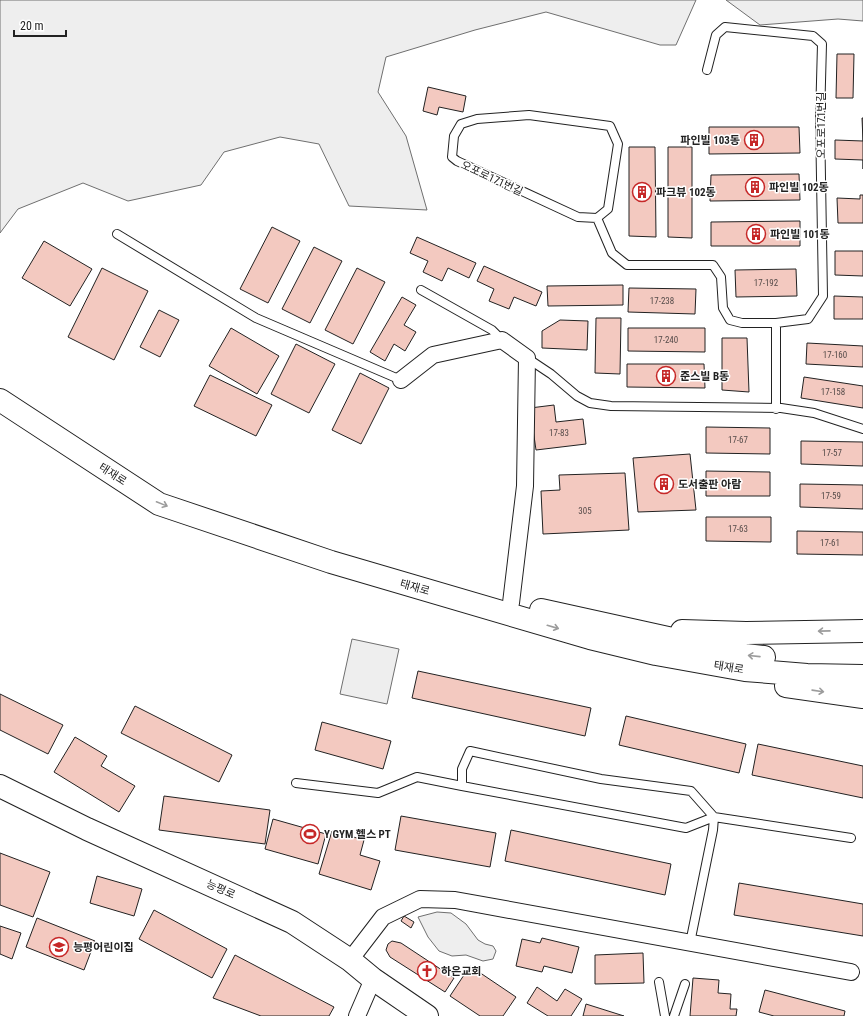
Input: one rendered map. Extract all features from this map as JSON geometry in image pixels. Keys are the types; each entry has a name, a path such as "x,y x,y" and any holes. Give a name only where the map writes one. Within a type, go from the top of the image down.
{"main road":[{"name":"태재로","path":"0,386 162,489 336,552 511,603 593,630 656,654 745,670 807,675 863,676"},
{"name":"태재로","path":"0,400 159,504 331,562 593,630 745,655 804,661 863,663"},
{"path":"593,630 746,633 863,631"},
{"path":"593,630 625,656 718,677 863,697"},
{"name":"능평로","path":"0,786 87,829 292,922 350,960 373,979 427,1016"}],"street":[{"path":"401,380 433,356 502,340 527,358 525,486 511,603"},
{"path":"350,960 383,917 420,899 455,900 851,972"},
{"path":"356,1016 373,979"}],"lane":[{"name":"오포로171번길","path":"597,218 612,253 627,265 712,265 721,277 723,308 730,320 742,322 776,323 808,319 823,296 820,119 822,44 813,36 725,27 716,35 706,70"},
{"name":"오포로171번길","path":"529,115 610,126 618,144 608,209 597,218 578,217 457,162 452,157 454,136 461,124 477,119 529,115"},
{"path":"116,234 256,318 401,380"},
{"path":"420,290 492,330 502,340"},
{"path":"776,323 776,409"},
{"path":"527,358 551,374 577,396 590,403 611,406 781,408 814,413 863,429"},
{"path":"462,786 462,769 470,751 601,779 691,791 714,817"},
{"path":"296,783 378,793 417,777 686,828 714,817 851,838"},
{"path":"690,943 714,817"},
{"path":"659,982 665,1016"},
{"path":"674,1016 685,984"}],"shaded area":[{"path":"0,0 696,0 676,45 660,45 546,12 475,30 386,57 378,92 406,136 427,210 349,206 319,144 280,137 224,152 201,185 128,201 83,183 18,209 0,233"},
{"path":"726,0 863,0 863,21 838,19 760,25"},
{"path":"352,639 399,649 387,704 340,694"},
{"path":"437,912 451,913 466,924 478,940 493,946 496,951 493,959 483,961 466,955 452,956 439,951 428,937 418,917"}],"building":[{"path":"837,54 854,54 853,98 836,98"},
{"path":"428,87 466,96 463,112 439,107 437,115 423,111"},
{"path":"862,118 863,118 863,141"},
{"name":"파인빌 103동","path":"709,127 799,127 800,153 709,154"},
{"path":"835,140 863,141 863,160 835,159"},
{"name":"파크뷰 102동","path":"629,147 655,147 656,237 629,236"},
{"path":"668,147 692,147 692,238 668,237"},
{"name":"파인빌 102동","path":"799,174 800,200 710,201 711,175"},
{"path":"860,195 863,195 863,223 838,223 837,198 860,199"},
{"name":"파인빌 101동","path":"800,221 800,246 711,246 711,222"},
{"path":"272,227 300,241 268,303 240,289"},
{"path":"417,237 476,263 469,278 448,268 442,281 423,272 428,261 410,253"},
{"path":"44,241 92,269 70,306 22,278"},
{"path":"314,247 342,261 310,323 282,309"},
{"path":"835,251 863,251 863,276 835,275"},
{"path":"484,266 542,292 536,306 514,297 509,309 489,301 494,289 477,281"},
{"path":"102,268 148,291 114,360 68,337"},
{"path":"357,268 385,282 353,344 325,330"},
{"path":"796,269 797,296 736,297 735,270"},
{"path":"623,285 623,305 548,306 547,286"},
{"path":"629,288 696,289 695,314 628,312"},
{"path":"834,296 863,297 863,319 834,319"},
{"path":"402,297 416,305 404,325 416,332 405,351 394,344 385,361 370,352"},
{"path":"159,310 179,320 160,357 140,347"},
{"path":"596,318 621,318 620,374 595,373"},
{"path":"560,320 588,321 587,350 542,348 542,331"},
{"path":"231,328 279,356 257,394 209,366"},
{"path":"628,328 705,328 705,352 628,351"},
{"path":"722,338 747,338 749,392 722,390"},
{"path":"807,343 863,346 863,367 806,364"},
{"path":"296,344 335,364 309,413 271,394"},
{"name":"준스빌 B동","path":"627,364 704,364 705,388 627,387"},
{"path":"360,373 389,388 361,444 332,430"},
{"path":"210,375 272,405 256,436 194,406"},
{"path":"804,377 863,386 863,408 801,398"},
{"path":"554,405 556,422 583,419 586,444 536,450 530,408"},
{"path":"706,427 770,428 770,454 706,453"},
{"path":"801,441 863,442 863,466 801,464"},
{"name":"도서출판 아람","path":"690,454 696,510 638,512 633,458"},
{"path":"706,471 770,472 770,496 706,496"},
{"path":"625,473 629,530 543,534 541,491 560,490 559,475"},
{"path":"800,484 863,485 863,509 800,507"},
{"path":"706,517 771,517 771,542 706,541"},
{"path":"797,531 863,532 863,555 797,554"},
{"path":"418,671 591,708 585,736 412,698"},
{"path":"0,694 63,725 48,754 0,730"},
{"path":"135,706 232,755 219,782 121,733"},
{"path":"626,716 746,744 739,773 619,745"},
{"path":"322,722 391,741 383,769 315,750"},
{"path":"75,737 107,756 101,766 135,786 119,812 54,772"},
{"path":"758,744 863,766 863,798 752,775"},
{"path":"164,796 270,810 265,844 159,830"},
{"path":"401,816 496,833 490,867 395,850"},
{"path":"273,819 326,834 318,864 265,849"},
{"path":"511,830 671,864 665,895 505,861"},
{"path":"332,831 364,840 360,855 380,861 371,890 319,874"},
{"path":"0,853 50,872 33,917 0,905"},
{"path":"97,876 142,889 134,916 90,903"},
{"path":"739,883 863,904 863,936 734,915"},
{"path":"154,910 227,949 212,978 139,939"},
{"path":"404,916 414,922 411,928 401,921"},
{"path":"37,918 95,941 84,970 26,947"},
{"path":"0,926 21,933 12,959 0,954"},
{"path":"542,938 579,947 572,973 544,966 542,972 516,966 522,939 540,943"},
{"path":"392,941 401,943 454,978 445,992 390,957 386,950 388,944"},
{"path":"643,953 644,983 595,984 595,955"},
{"path":"235,955 334,1007 329,1016 261,1016 213,998"},
{"path":"470,966 516,997 503,1016 480,1016 450,996"},
{"path":"693,978 719,980 718,993 731,994 730,1009 737,1009 736,1016 690,1016"},
{"path":"537,987 557,1001 565,989 582,999 571,1016 548,1016 527,1003"},
{"path":"765,990 845,1011 844,1016 774,1016 759,1012"},
{"path":"586,1004 624,1016 583,1016"}],"place":[{"name":"파인빌 103동","path":"754,140"},
{"name":"파인빌 102동","path":"755,187"},
{"name":"파크뷰 102동","path":"642,192"},
{"name":"파인빌 101동","path":"756,234"},
{"name":"준스빌 B동","path":"666,376"},
{"name":"도서출판 아람","path":"664,484"},
{"name":"Y GYM 헬스 PT","path":"310,834"},
{"name":"능평어린이집","path":"59,947"},
{"name":"하은교회","path":"427,971"}]}
